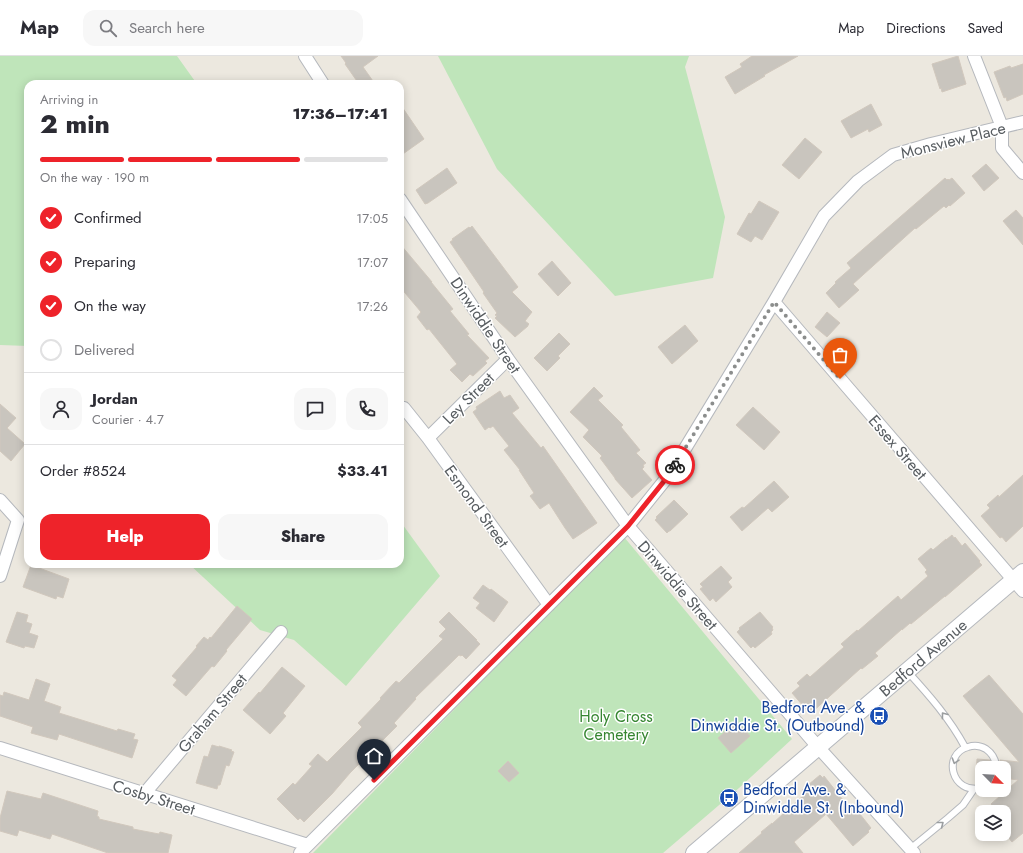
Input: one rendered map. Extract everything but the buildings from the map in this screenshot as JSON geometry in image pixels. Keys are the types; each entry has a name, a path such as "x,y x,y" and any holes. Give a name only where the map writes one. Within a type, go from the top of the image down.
{"street":[{"path":"305,56 321,80"},
{"path":"974,56 1002,127 1002,148 1023,173"},
{"name":"Monsview Place","path":"304,849 628,526 669,475 774,302 824,216 858,181 893,155 931,144 1023,122"},
{"name":"Dinwiddie Street","path":"404,205 508,358 628,526 818,747 912,851"},
{"name":"Essex Street","path":"774,302 1020,581"},
{"name":"Ley Street","path":"428,438 508,358"},
{"name":"Esmond Street","path":"404,408 428,438 549,605"},
{"path":"0,500 23,521 0,576"},
{"name":"Bedford Avenue","path":"694,853 907,670 1020,581"},
{"name":"Graham Street","path":"144,794 281,632"},
{"name":"Cosby Street","path":"0,748 144,794 304,849"}],"lane":[{"path":"907,670 957,732 965,748"},
{"path":"912,851 964,805 974,789 967,788 960,784 953,771 955,757 959,752 965,748 979,746 985,748 991,753 995,761"}],"green space":[{"path":"0,56 177,56 194,80 24,80 24,346 0,345"},
{"path":"438,56 689,56 685,67 725,217 713,278 615,296 497,169"},
{"path":"404,526 440,576 346,686 294,640 260,630 193,568 404,568"},
{"name":"Holy Cross Cemetery","path":"624,537 792,739 739,788 663,853 313,853"}],"way so far":[{"path":"675,465 774,302 840,379"}],"place":[{"name":"Bedford Ave. & Dinwiddie St. (Outbound)","path":"879,716"},
{"name":"Bedford Ave. & Dinwiddle St. (Inbound)","path":"729,798"}],"route":[{"path":"374,780 628,526 669,475 675,465"}]}
